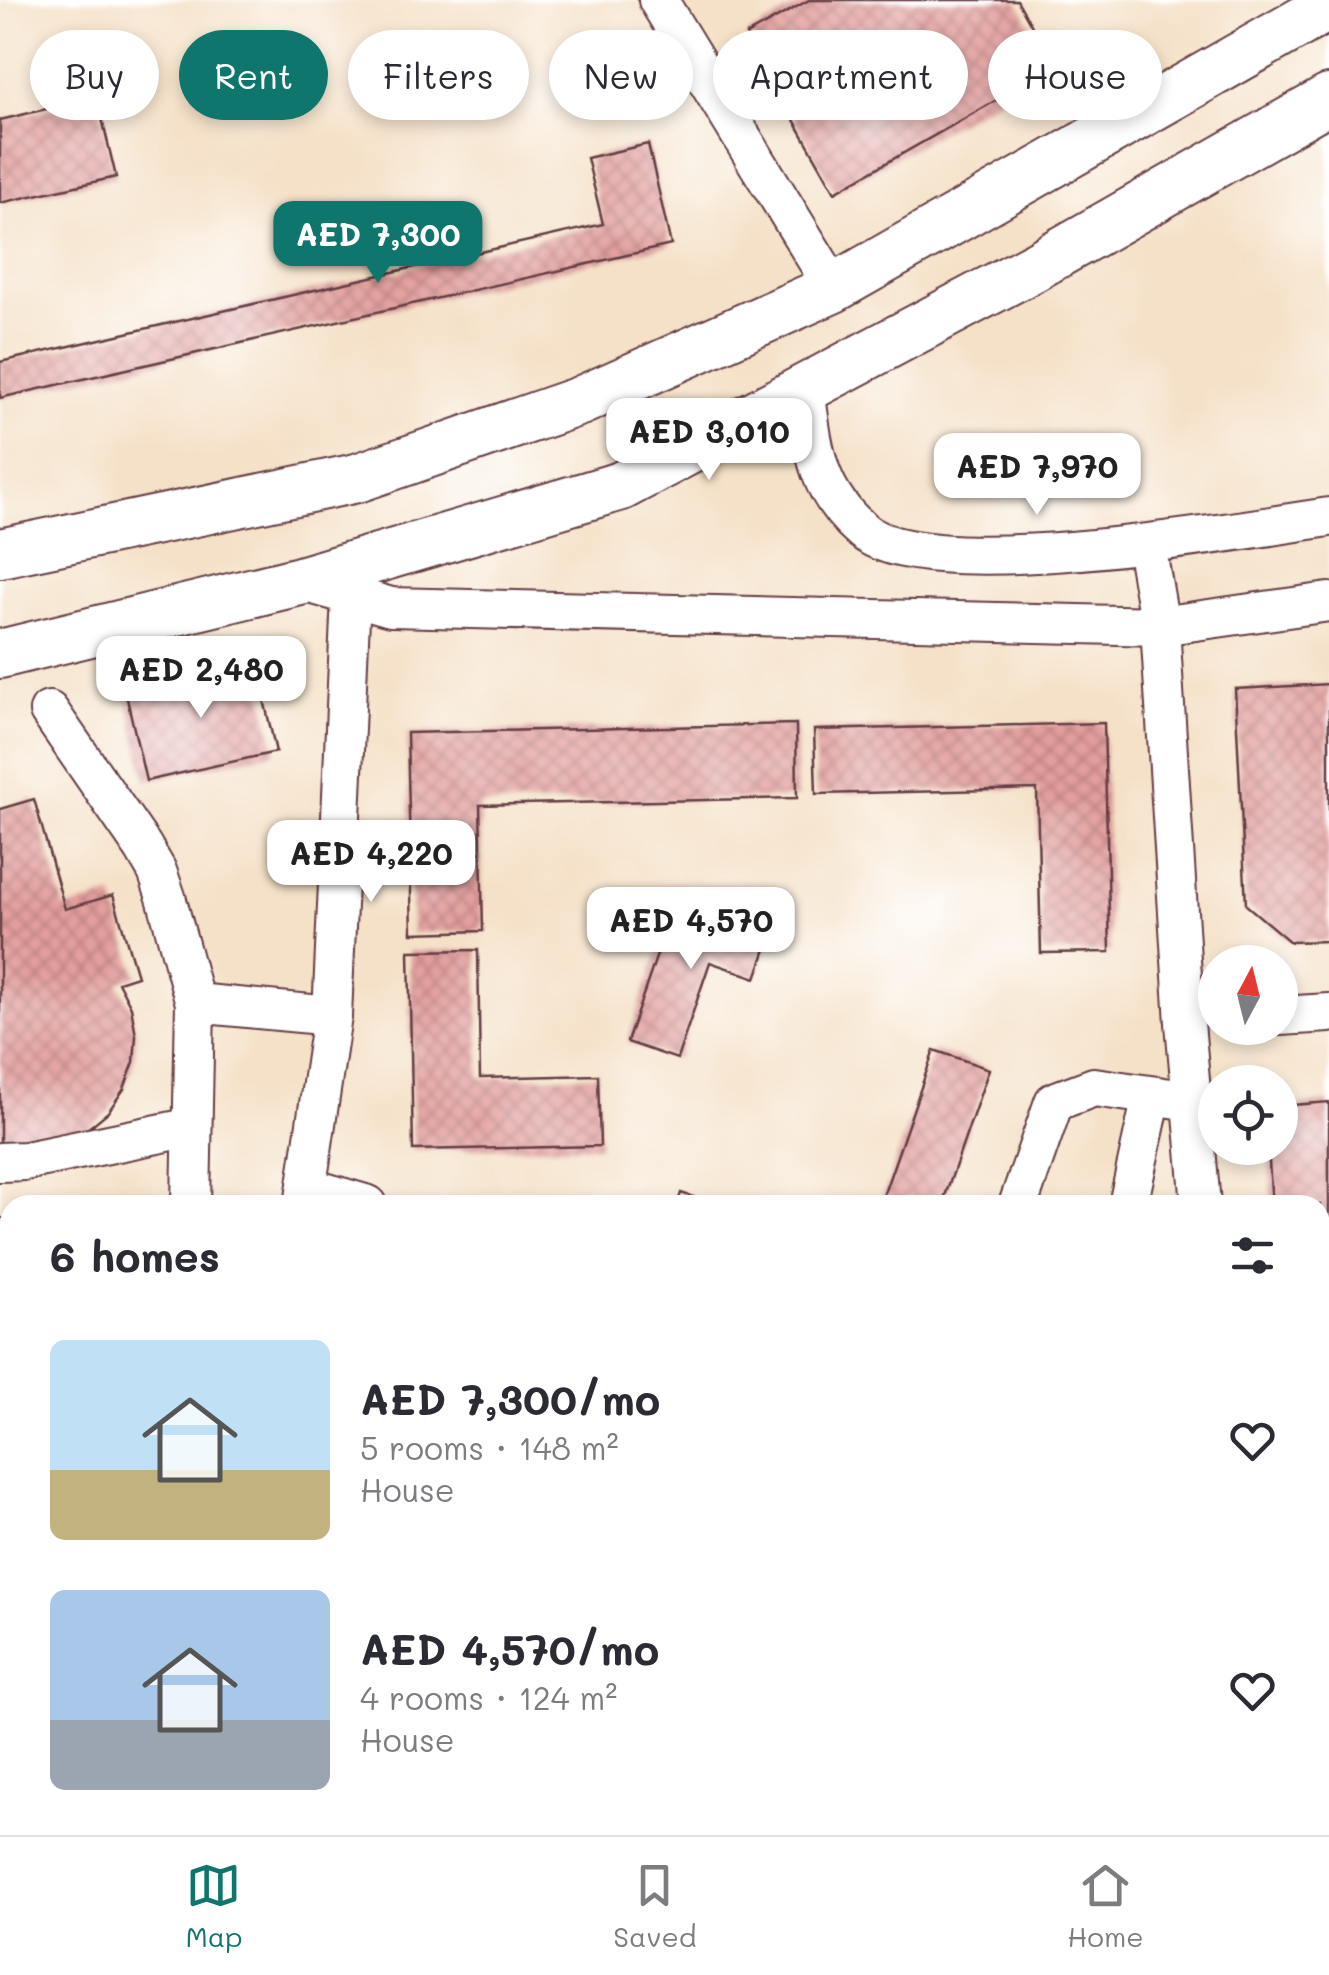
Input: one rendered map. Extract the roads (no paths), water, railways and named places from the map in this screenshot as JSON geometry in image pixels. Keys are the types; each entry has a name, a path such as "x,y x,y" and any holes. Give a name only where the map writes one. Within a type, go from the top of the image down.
{"main road":[{"path":"0,553 357,478 580,401 834,288 1326,5"},
{"path":"0,654 300,581 620,486 1034,267 1329,99"}],"street":[{"path":"658,0 834,288"},
{"path":"804,388 815,462 836,502 866,534 912,550 968,556 1146,545 1329,517"},
{"path":"1146,545 1160,626 1198,1002"},
{"path":"300,581 391,608 1160,626 1329,602"},
{"path":"306,1195 332,1016 351,596"},
{"path":"50,712 157,870 195,1003 191,1195"},
{"path":"195,1003 332,1016"},
{"path":"1298,1015 1329,1013"},
{"path":"1198,1042 1192,1101 1200,1195"},
{"path":"1021,1195 1054,1102 1094,1087 1192,1101"},
{"path":"1130,1195 1152,1096"},
{"path":"0,1162 24,1162 192,1127"}]}
